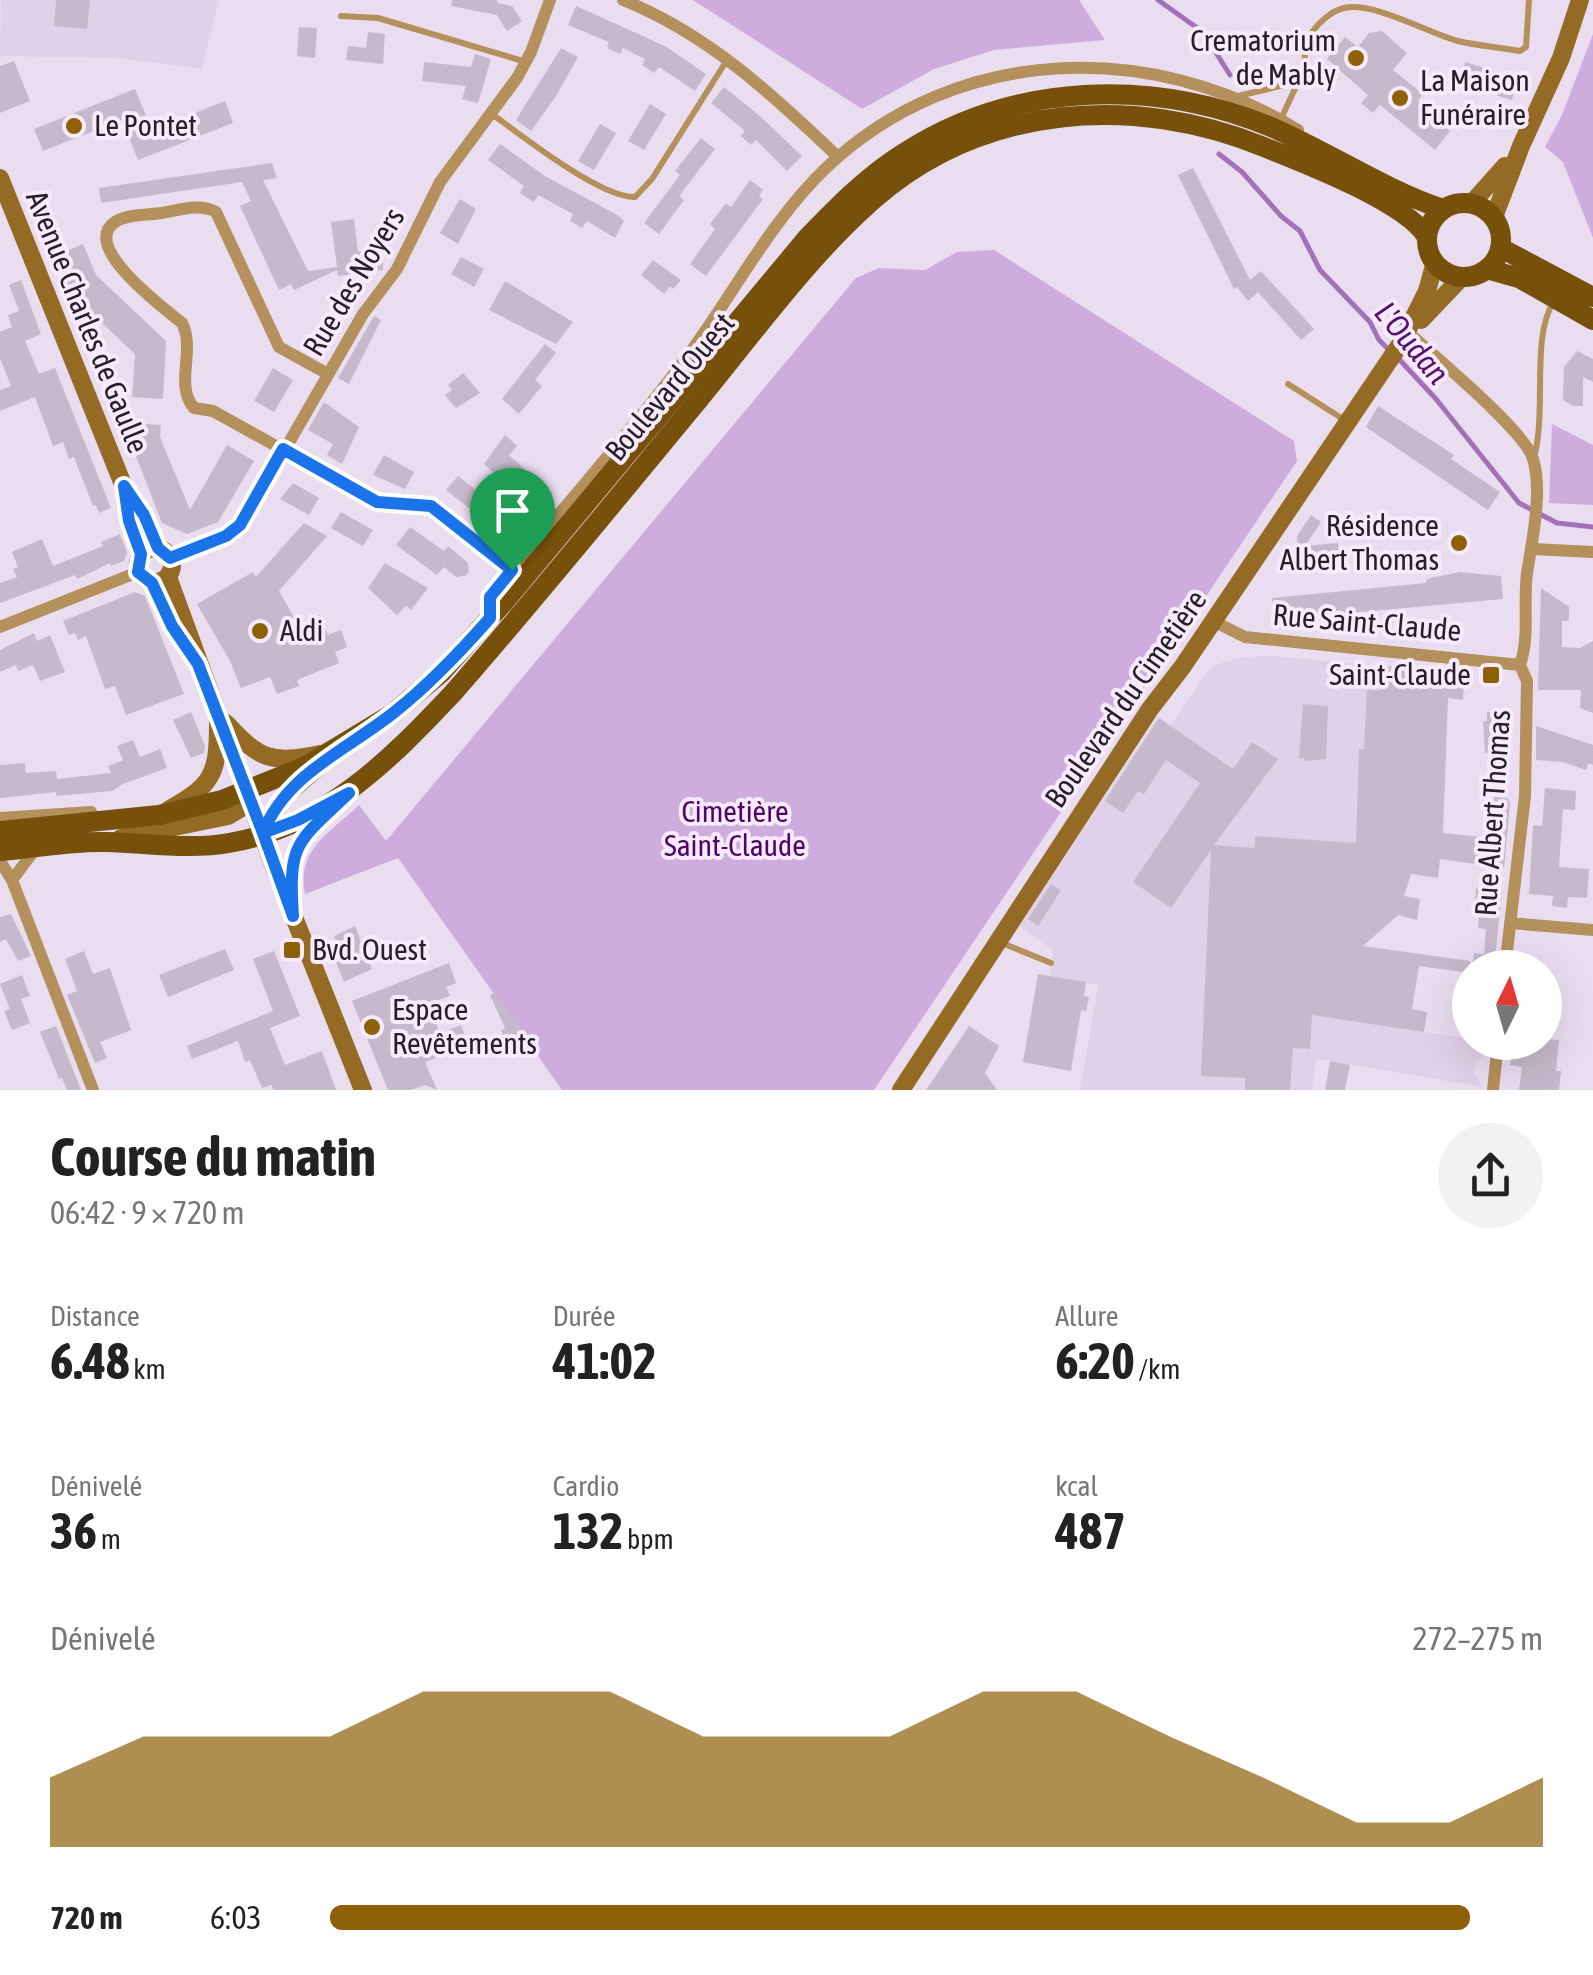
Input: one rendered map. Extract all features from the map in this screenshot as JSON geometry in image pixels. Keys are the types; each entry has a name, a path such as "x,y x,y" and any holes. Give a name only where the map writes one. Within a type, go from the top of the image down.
{"main road":[{"path":"1494,217 1520,146 1561,58 1580,0"},
{"name":"Boulevard Ouest","path":"0,831 190,808 249,790 336,751 392,714 441,673 490,618 807,238 845,198 906,151 952,128 1037,100 1083,94 1160,96 1218,108 1271,128 1365,186 1406,215 1427,237"},
{"name":"Boulevard Ouest","path":"0,851 104,842 211,845 260,823 298,820 349,793 462,684 847,224 910,172 956,148 1011,128 1059,117 1149,115 1217,128 1365,186 1443,210"},
{"path":"1472,204 1492,185 1520,146"},
{"name":"Avenue Charles de Gaulle","path":"1,185 124,486 144,515 155,565 249,790 293,916 363,1090"},
{"path":"1488,269 1501,248 1502,235 1494,217 1472,204 1457,203 1443,210 1433,220 1427,237 1428,252 1452,275 1462,277 1488,269 1518,278 1593,320"},
{"path":"1501,248 1593,296"},
{"name":"Boulevard du Cimetière","path":"1406,338 1435,262"},
{"name":"Boulevard du Cimetière","path":"901,1090 1150,709 1347,422 1406,338 1462,277"},
{"path":"218,714 248,748 267,758 292,760 336,751"},
{"path":"159,814 195,794 212,776 218,758 218,714"},
{"path":"260,823 284,796 336,751"},
{"path":"104,842 228,816 243,807 249,790"},
{"path":"293,916 291,867 298,845 349,793"}],"street":[{"name":"Rue des Noyers","path":"0,627 226,536 240,525 362,314 397,269 440,182 526,62 550,0"},
{"path":"623,0 670,22 728,59 838,157"},
{"path":"490,618 490,597 685,360 797,200 872,128 927,100 975,82 1025,70 1117,69 1236,97 1281,120 1365,186"},
{"path":"328,374 279,348 216,212 205,206 114,223 106,240 114,261 182,323 188,335 185,394 194,408 213,411 377,502 431,506 512,570"},
{"path":"1406,338 1513,430 1533,459"},
{"name":"Rue Albert Thomas","path":"1507,950 1525,796 1527,681 1520,665 1533,550 1533,459"},
{"path":"1533,550 1593,552"},
{"name":"Rue Saint-Claude","path":"1213,621 1245,637 1520,665"},
{"path":"0,818 102,812 159,814"},
{"path":"12,880 36,848"},
{"path":"0,861 12,880 93,1090"},
{"path":"1510,923 1593,930"},
{"path":"1493,1090 1496,1060"}],"lane":[{"path":"1281,120 1302,77 1303,48 1311,32 1327,16 1346,8 1364,8 1458,41 1520,51 1526,47 1529,0"},
{"path":"340,16 378,18 526,62"},
{"path":"492,114 543,152 624,198 635,197 652,179 728,59"},
{"path":"1236,97 1298,82"},
{"path":"1533,459 1542,416 1543,326 1556,300"},
{"path":"1288,384 1347,422"},
{"path":"997,940 1050,964"}],"shaded area":[{"path":"1,0 219,0 202,69 117,58 0,56"},
{"path":"1271,656 1449,672 1420,844 1398,915 1344,961 1397,1028 1452,1036 1452,1060 1477,1060 1474,1072 1482,1087 1317,1059 1312,1090 1080,1090 1098,985 1049,976 1053,950 1019,926 1158,717 1171,725 1208,670 1243,657"}],"green space":[{"path":"693,0 1079,0 1105,40 994,50 934,69 862,109"},
{"path":"1593,34 1593,238 1563,162 1545,147 1562,115"},
{"name":"Cimetière Saint-Claude","path":"994,250 1294,441 1297,461 874,1090 562,1090 398,858 305,894 310,853 359,805 386,841 856,278 879,268 925,270 957,252"},
{"path":"1552,424 1593,445 1593,505 1549,503"}],"building":[{"path":"56,0 90,0 87,29 54,26"},
{"path":"452,0 497,0 512,6 522,21 507,31 497,15 451,6"},
{"path":"576,6 665,46 706,74 695,91 659,67 654,73 642,65 645,59 623,48 620,54 607,48 609,42 568,25"},
{"path":"299,27 317,28 315,58 297,56"},
{"path":"1382,31 1407,53 1393,70 1423,94 1418,100 1450,131 1435,150 1380,105 1373,113 1361,103 1368,95 1327,59 1345,37 1358,47 1369,33"},
{"path":"368,32 385,34 383,64 346,60 348,46 366,48"},
{"path":"561,48 578,57 531,131 516,120"},
{"path":"475,54 491,59 478,103 462,99 466,86 422,81 424,62 471,67"},
{"path":"14,61 30,101 0,113 0,66"},
{"path":"1465,62 1517,78 1512,100 1459,84"},
{"path":"724,87 802,156 787,171 756,140 751,145 741,136 745,131 711,103"},
{"name":"Le Pontet","path":"135,89 152,130 225,101 233,123 138,160 122,120 43,151 34,129"},
{"path":"650,104 666,114 644,150 628,141"},
{"path":"600,124 616,133 594,170 578,161"},
{"path":"701,138 715,149 679,196 684,200 659,234 644,223 680,175 675,171"},
{"path":"500,144 545,176 619,216 624,221 615,238 587,221 582,228 570,221 573,214 538,195 534,202 520,193 524,186 488,160"},
{"path":"272,163 277,178 263,180 308,271 337,267 331,222 354,219 358,252 383,248 383,270 338,276 337,270 294,290 291,284 279,290 240,206 251,201 242,182 101,203 99,188"},
{"path":"1193,168 1250,280 1261,271 1314,329 1301,340 1258,292 1248,301 1237,287 1234,289 1178,175"},
{"path":"750,180 763,190 759,196 763,199 706,276 690,264 715,229 710,224 726,203 731,207"},
{"path":"460,199 476,209 458,244 440,233"},
{"path":"83,244 96,275 166,341 163,399 132,397 135,354 70,293 55,256"},
{"path":"461,257 484,269 474,287 451,274"},
{"path":"653,260 681,280 664,294 641,275"},
{"path":"21,280 41,334 25,341 39,374 55,368 111,508 99,513 74,457 69,459 63,442 53,446 35,397 0,411 0,390 11,386 0,358 0,332 12,327 8,315 19,311 9,285"},
{"path":"505,281 573,322 556,344 489,310"},
{"path":"374,316 381,320 349,384 338,378"},
{"path":"545,344 556,353 535,380 542,386 519,414 502,399"},
{"path":"1577,351 1593,359 1593,382 1583,377 1583,406 1563,400 1564,367"},
{"path":"273,368 293,380 274,412 254,401"},
{"path":"463,373 480,393 456,408 445,395 452,390 448,385"},
{"path":"324,402 359,427 342,464 327,455 333,444 308,430"},
{"path":"1378,406 1454,455 1451,459 1500,492 1488,510 1366,427"},
{"path":"131,423 161,425 160,437 190,510 227,445 254,461 218,522 187,534 162,523 130,441"},
{"path":"505,435 517,446 509,455 531,475 525,483 529,486 519,496 484,464"},
{"path":"384,455 414,472 405,489 373,475"},
{"path":"458,476 511,517 499,532 446,490"},
{"path":"293,483 319,498 309,515 280,499"},
{"path":"341,512 373,530 363,546 331,528"},
{"path":"1311,515 1321,522 1305,546 1338,543 1340,561 1299,564 1297,536"},
{"path":"304,523 327,536 279,591 299,626 320,615 328,635 341,630 347,647 335,652 339,663 297,680 299,686 277,694 270,677 241,688 197,604 253,572 256,577"},
{"path":"410,527 444,551 448,546 468,563 469,572 456,577 444,567 437,575 396,545"},
{"path":"120,534 127,552 124,561 0,603 0,583 17,577 12,552 42,539 53,566 103,546 101,542"},
{"path":"385,563 428,588 411,610 406,606 397,615 368,588"},
{"path":"1460,572 1501,576 1503,599 1274,620 1272,598 1426,583 1430,578"},
{"path":"1541,588 1569,607 1569,621 1562,621 1562,647 1580,648 1593,641 1593,713 1580,708 1581,690 1538,690"},
{"path":"135,592 145,596 184,694 126,715 115,686 105,689 86,636 78,640 75,633 69,635 63,621"},
{"path":"34,633 37,641 50,635 65,672 40,681 33,665 18,671 16,665 0,672 0,650"},
{"path":"1382,666 1456,672 1455,681 1464,682 1463,700 1448,698 1443,833 1490,838 1494,797 1507,798 1510,804 1504,868 1440,859 1438,878 1411,874 1404,896 1420,899 1417,920 1398,915 1363,946 1452,958 1452,971 1419,966 1412,1009 1427,1012 1424,1032 1312,1015 1310,1049 1293,1048 1290,1090 1245,1090 1245,1078 1201,1076 1211,850 1171,908 1133,882 1200,783 1166,760 1144,794 1138,791 1123,813 1105,801 1159,718 1233,769 1252,742 1278,759 1214,845 1255,848 1255,836 1356,843 1359,749 1364,749 1367,690 1381,690"},
{"path":"1303,704 1328,706 1326,759 1299,758"},
{"path":"191,712 205,746 204,753 191,758 173,720"},
{"path":"1487,712 1510,713 1509,754 1485,753 1483,721 1487,721"},
{"path":"1536,726 1593,745 1593,765 1589,763 1586,770 1563,762 1536,760"},
{"path":"133,740 140,757 160,749 167,768 112,791 0,798 0,765 25,763 26,773 56,771 57,779 111,773 108,766 123,760 117,746"},
{"path":"1545,788 1576,791 1575,810 1563,809 1559,867 1589,869 1587,898 1568,897 1567,908 1552,906 1553,896 1529,894 1533,825 1542,826"},
{"path":"1051,884 1061,890 1038,926 1028,919"},
{"path":"1476,888 1502,891 1496,950 1484,950 1486,929 1478,928 1480,905 1475,904"},
{"path":"11,914 31,956 18,961 6,939 0,942 0,917"},
{"path":"355,926 372,969 344,982 330,947 337,944 334,936"},
{"path":"225,949 234,970 168,997 159,975"},
{"path":"84,951 93,974 110,968 131,1030 100,1042 107,1058 95,1063 67,995 77,991 65,959"},
{"path":"274,951 300,1016 270,1028 285,1065 322,1051 336,1090 273,1090 272,1085 262,1088 250,1060 245,1062 238,1041 192,1059 187,1046 273,1011 253,959"},
{"path":"449,963 456,983 446,987 450,996 428,1004 440,1033 461,1025 469,1046 425,1062 437,1090 425,1085 411,1090 388,1090 352,1001"},
{"path":"1038,974 1086,982 1084,996 1089,997 1086,1011 1081,1010 1071,1071 1023,1062"},
{"path":"22,975 30,996 21,999 30,1023 12,1030 4,1011 10,1009 0,984"},
{"path":"495,992 528,1039 496,1054 492,1040 503,1035 501,1030 505,1028 490,995"},
{"path":"56,1026 81,1090 67,1090 62,1078 59,1079 40,1032"},
{"path":"969,1026 999,1046 985,1073 997,1090 926,1090"},
{"path":"1510,1060 1557,1060 1556,1071 1561,1071 1559,1090 1519,1090 1522,1067 1510,1065"},
{"path":"1330,1061 1350,1065 1345,1090 1325,1090"}],"waterway":[{"name":"L'Oudan","path":"1158,0 1203,32 1230,75"},
{"name":"L'Oudan","path":"1219,154 1300,231 1320,270 1370,322 1389,350"},
{"name":"L'Oudan","path":"1397,357 1519,503 1557,523 1593,527"}],"place":[{"name":"Crematorium de Mably","path":"1356,58"},
{"name":"La Maison Funéraire","path":"1400,98"},
{"name":"Le Pontet","path":"74,126"},
{"name":"Résidence Albert Thomas","path":"1459,543"},
{"name":"Aldi","path":"260,631"},
{"name":"Saint-Claude","path":"1491,675"},
{"name":"Bvd. Ouest","path":"292,950"},
{"name":"Espace Revêtements","path":"372,1027"}],"route":[{"path":"512,570 431,506 377,502 283,449 240,525 226,536 170,558 158,548 144,515 124,486 129,521 141,554 138,572 152,583 172,626 198,664 263,833 322,809 349,793 298,845 290,880 293,916 263,833 275,808 336,751 392,714 441,673 490,618 490,597 512,570"}]}
